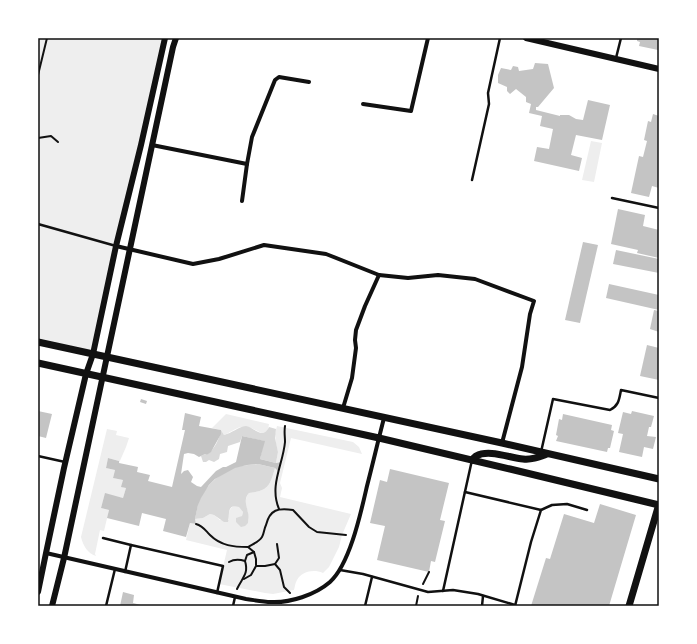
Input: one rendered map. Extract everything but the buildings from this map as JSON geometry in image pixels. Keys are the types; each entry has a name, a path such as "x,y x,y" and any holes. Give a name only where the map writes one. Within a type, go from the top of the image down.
{"main road":[{"path":"38,342 502,443 659,479"},
{"path":"38,363 379,438 659,504 629,606"},
{"path":"472,460 476,456 484,454 535,459 544,453"}],"street":[{"path":"38,592 40,577 86,374 93,354 116,246 141,145 164,38"},
{"path":"52,606 64,558 129,249 176,38"},
{"path":"363,104 411,111 428,38"},
{"path":"526,38 659,69"},
{"path":"242,201 252,137 275,80 279,77 309,82"},
{"path":"152,145 247,164"},
{"path":"116,246 193,264 219,259 264,245 326,254 379,275 408,278 438,275 475,279 534,301 530,314 522,367 502,443"},
{"path":"343,409 352,378 356,348 356,330 379,275"},
{"path":"46,553 235,597 271,602 302,598 330,582 340,570 358,523 384,418"}],"lane":[{"path":"472,180 489,104 488,93 500,38"},
{"path":"616,59 621,38"},
{"path":"612,198 659,208"},
{"path":"38,224 116,246"},
{"path":"544,453 553,399 610,410 615,408 618,404 621,390 659,398"},
{"path":"38,456 66,462"},
{"path":"443,591 472,460"},
{"path":"465,492 541,510 552,505 567,504 587,510"},
{"path":"340,570 428,592 453,590 478,594 515,605 529,548 541,510"},
{"path":"103,538 223,566 217,593"},
{"path":"125,572 131,545"},
{"path":"106,606 115,569"},
{"path":"365,606 372,577"},
{"path":"482,606 484,596"},
{"path":"233,606 235,597"}],"path":[{"path":"38,75 47,38"},
{"path":"38,138 51,136 58,142"},
{"path":"279,509 276,497 276,486 285,441 284,433 287,418"},
{"path":"196,524 201,526 221,543 228,546 248,547 261,538 268,519 272,513 279,509 293,510 309,527 317,532 353,537"},
{"path":"256,566 275,564 279,558 276,544"},
{"path":"242,579 251,575 256,566 254,552 248,547"},
{"path":"235,597 237,588 246,573 245,561 247,555 254,552"},
{"path":"223,566 239,559 245,561"},
{"path":"275,564 280,570 284,587 296,599"}],"shaded area":[{"path":"38,38 165,38 93,354 38,342"},
{"path":"591,141 602,143 594,182 582,180"},
{"path":"226,414 269,424 268,429 265,433 262,433 251,428 241,427 224,435 221,430 212,428"},
{"path":"246,426 261,433 267,431 269,427 276,429 275,438 278,452 276,463 260,459 264,441 242,436 240,442 228,446 227,452 220,454 219,459 214,462 209,460 203,462 201,456 205,454 207,455 212,450 218,440 221,430 224,435"},
{"path":"277,426 353,442 359,447 362,454 291,438 280,483 282,488 280,497 351,514 342,535 339,547 329,567 323,573 312,571 305,573 296,581 294,590 273,594 219,584 227,550 186,540 190,523 196,524 195,519 203,518 210,514 214,515 220,520 229,520 230,509 234,506 239,506 243,512 242,516 236,522 248,512 246,504 247,495 249,493 264,489 270,483 275,468 278,470 280,462 276,463 278,452 275,434"},
{"path":"107,429 117,431 116,435 129,438 119,463 119,461 108,458 106,468 115,470 113,478 123,480 122,487 126,488 123,498 105,494 101,508 109,510 104,531 100,530 95,554 96,556 90,553 86,548 81,537"},
{"path":"258,464 275,468 270,483 264,489 249,493 247,496 246,503 248,523 245,526 241,527 236,522 236,518 242,516 243,512 239,507 235,506 230,508 228,522 224,522 210,514 203,518 195,519 198,504 204,492 213,481 236,467"}]}
